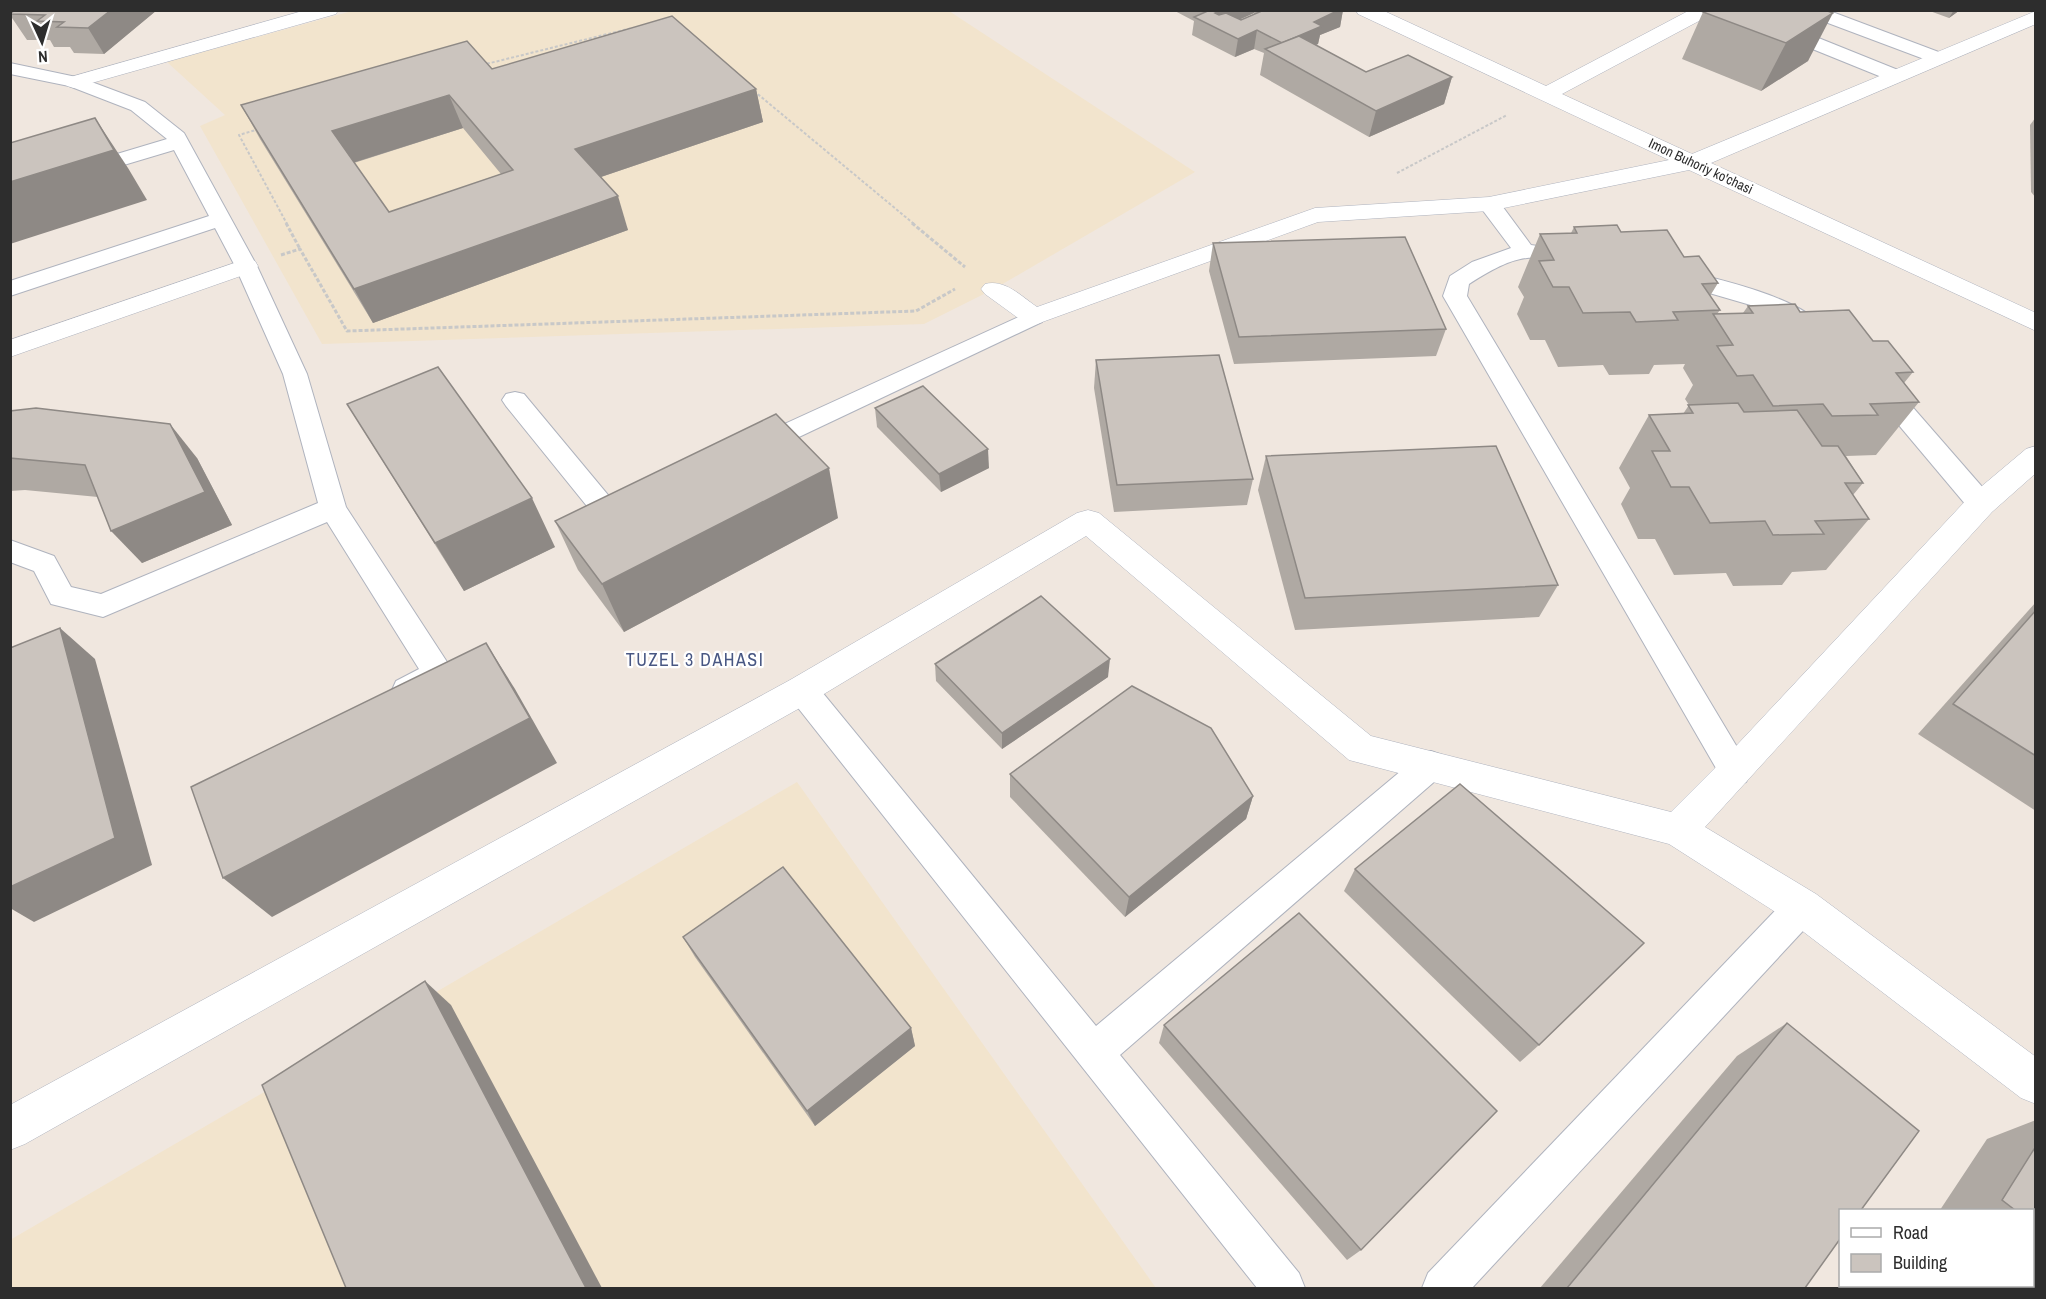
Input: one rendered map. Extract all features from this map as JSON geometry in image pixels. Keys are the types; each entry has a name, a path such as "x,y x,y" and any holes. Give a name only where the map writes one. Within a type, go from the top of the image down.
{"street":[{"path":"74,82 329,10"},
{"name":"Imon Buhoriy ko'chasi","path":"1365,10 2036,323"},
{"path":"1547,94 1705,10"},
{"path":"985,283 1034,317 1315,215 1489,204 1694,162 2036,17"},
{"path":"10,349 246,266"},
{"path":"1677,830 1735,772 1982,504 2036,456"},
{"path":"10,1129 802,690 1088,521 1361,749 1431,765 1677,830 1802,907 2036,1083"}],"lane":[{"path":"1732,10 1896,76"},
{"path":"1810,10 1938,58"},
{"path":"10,68 74,82 138,106 177,137 246,266 295,374 333,508 438,674 378,705"},
{"path":"10,193 179,142"},
{"path":"1489,204 1524,251"},
{"path":"10,289 221,219"},
{"path":"1568,256 1524,251 1480,267 1458,281 1455,296 1735,772"},
{"path":"1655,271 1720,286 1784,308 1828,338"},
{"path":"736,456 1034,317"},
{"path":"1862,368 1982,504"},
{"path":"515,400 609,514 651,495"},
{"path":"10,550 44,564 61,596 103,606 333,508"},
{"path":"802,690 1284,1288"},
{"path":"1094,1053 1431,765"},
{"path":"1443,1288 1802,907"}],"path":[{"path":"476,67 634,27"},
{"path":"262,128 239,135 300,249 347,330 916,310 985,283 750,87"},
{"path":"1389,177 1547,94"},
{"path":"246,266 300,249"}],"shaded area":[{"path":"352,11 949,11 1195,172 994,289 924,324 322,344 200,126 225,115 167,62"},
{"path":"797,782 1156,1288 11,1288 10,1240"}],"building":[{"path":"15,10 111,10 88,28 57,27 64,22 37,21 45,15 10,14"},
{"path":"1210,10 1222,10 1215,13 1219,15 1226,13 1241,20 1264,10 1339,10 1314,22 1322,26 1282,43 1257,30 1238,39 1194,17"},
{"path":"1705,10 1825,10 1833,13 1786,43 1703,12"},
{"path":"672,16 756,89 575,149 618,196 354,289 241,105 467,41 492,69","holes":["449,95 513,170 389,212 332,131"]},
{"path":"1299,36 1366,72 1408,55 1452,77 1376,111 1265,49"},
{"path":"95,118 114,150 10,182 10,143"},
{"path":"1617,225 1621,232 1667,230 1684,257 1699,256 1718,283 1702,284 1720,310 1673,312 1678,320 1636,322 1630,312 1583,313 1569,287 1553,287 1539,261 1554,260 1540,234 1577,233 1574,227"},
{"path":"1405,237 1446,329 1239,337 1213,243"},
{"path":"1795,304 1800,312 1849,310 1873,341 1888,341 1913,372 1896,373 1919,402 1870,404 1878,415 1832,416 1823,404 1773,406 1753,375 1737,376 1717,346 1733,345 1713,314 1753,313 1748,306"},
{"path":"1219,355 1253,479 1117,485 1096,360"},
{"path":"438,367 532,498 435,543 347,404"},
{"path":"923,386 988,449 939,474 875,408"},
{"path":"1738,403 1744,412 1797,410 1822,446 1838,446 1863,483 1845,483 1869,519 1815,521 1824,534 1773,535 1765,521 1710,523 1689,487 1671,487 1652,451 1670,451 1649,415 1693,413 1688,405"},
{"path":"36,408 170,424 205,492 111,531 85,465 10,458 10,411"},
{"path":"776,414 829,468 602,584 555,521"},
{"path":"1496,446 1558,585 1305,598 1266,456"},
{"path":"1041,596 1110,659 1002,733 935,664"},
{"path":"2036,610 2036,756 1953,704"},
{"path":"60,628 115,838 10,887 10,648"},
{"path":"486,643 530,718 223,878 191,787"},
{"path":"1132,686 1211,728 1253,796 1129,897 1010,774"},
{"path":"1460,784 1644,943 1539,1045 1355,869"},
{"path":"783,867 911,1028 807,1111 683,937"},
{"path":"1299,913 1497,1111 1361,1250 1164,1025"},
{"path":"425,981 586,1288 346,1288 262,1085"},
{"path":"1787,1023 1919,1131 1862,1209 1839,1209 1839,1240 1805,1288 1567,1288"},
{"path":"2036,1146 2036,1227 2034,1226 2034,1209 2014,1209 2002,1200"}],"district":[{"name":"TUZEL 3 DAHASI","path":"695,660"}]}
